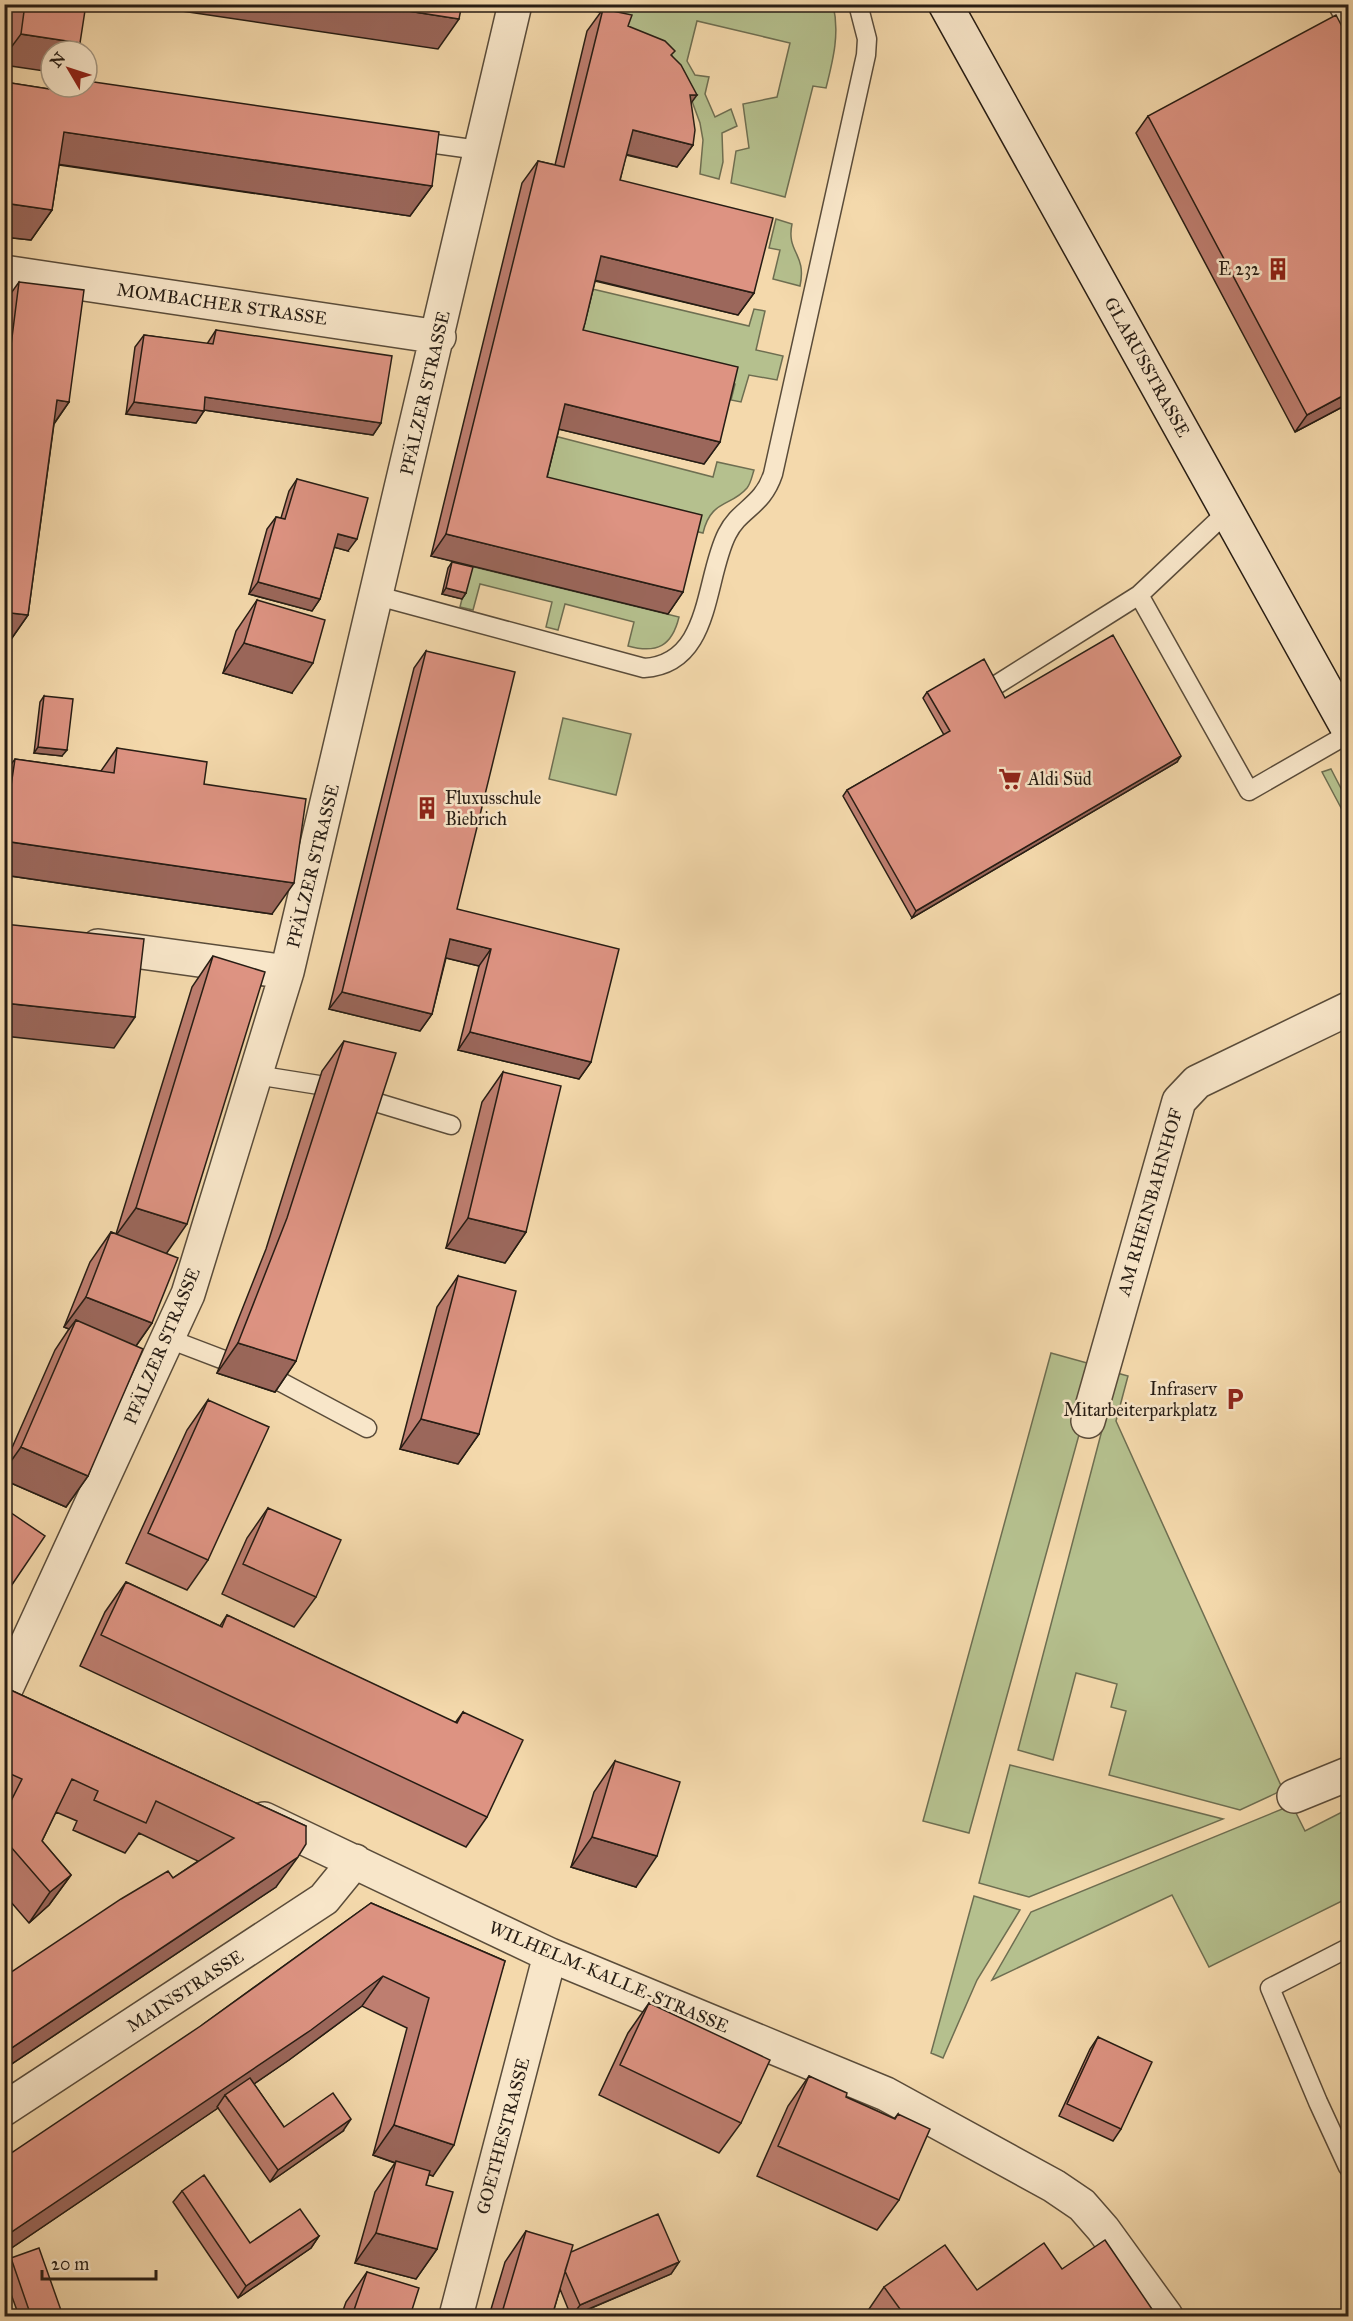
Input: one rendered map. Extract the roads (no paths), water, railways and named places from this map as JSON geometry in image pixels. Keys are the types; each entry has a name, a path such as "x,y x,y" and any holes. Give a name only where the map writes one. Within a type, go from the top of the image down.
{"street":[{"name":"PFÄLZER STRASSE","path":"12,1700 188,1294 287,972 439,337 479,150 516,4"},
{"name":"GLARUSSTRASSE","path":"945,4 1348,729"},
{"name":"MOMBACHER STRASSE","path":"4,272 439,337"},
{"path":"63,941 287,972"},
{"name":"AM RHEINBAHNHOF","path":"1088,1421 1179,1101 1197,1082 1348,1009"},
{"path":"1294,1796 1348,1774"},
{"name":"WILHELM-KALLE-STRASSE","path":"238,1808 355,1861 550,1955 886,2094 1054,2186 1082,2205 1104,2229 1166,2316"},
{"name":"MAINSTRASSE","path":"4,2109 324,1899 355,1861"},
{"name":"GOETHESTRASSE","path":"456,2316 550,1955"}],"lane":[{"path":"378,596 644,668 658,668 673,660 688,644 702,621 722,544 729,531 761,499 773,474 866,55 867,39 858,4"},
{"path":"1337,4 1348,24"},
{"path":"396,139 479,150"},
{"path":"993,687 1139,594 1227,512"},
{"path":"1139,594 1249,791 1348,734"},
{"path":"256,1075 319,1085 451,1125"},
{"path":"169,1339 279,1381 368,1428"},
{"path":"1348,1948 1270,1988 1348,2167"}],"place":[{"name":"E 232","path":"1278,269"},
{"name":"Aldi Süd","path":"1010,779"},
{"name":"Fluxusschule Biebrich","path":"427,808"},
{"name":"Infraserv Mitarbeiterparkplatz","path":"1235,1399"}]}
